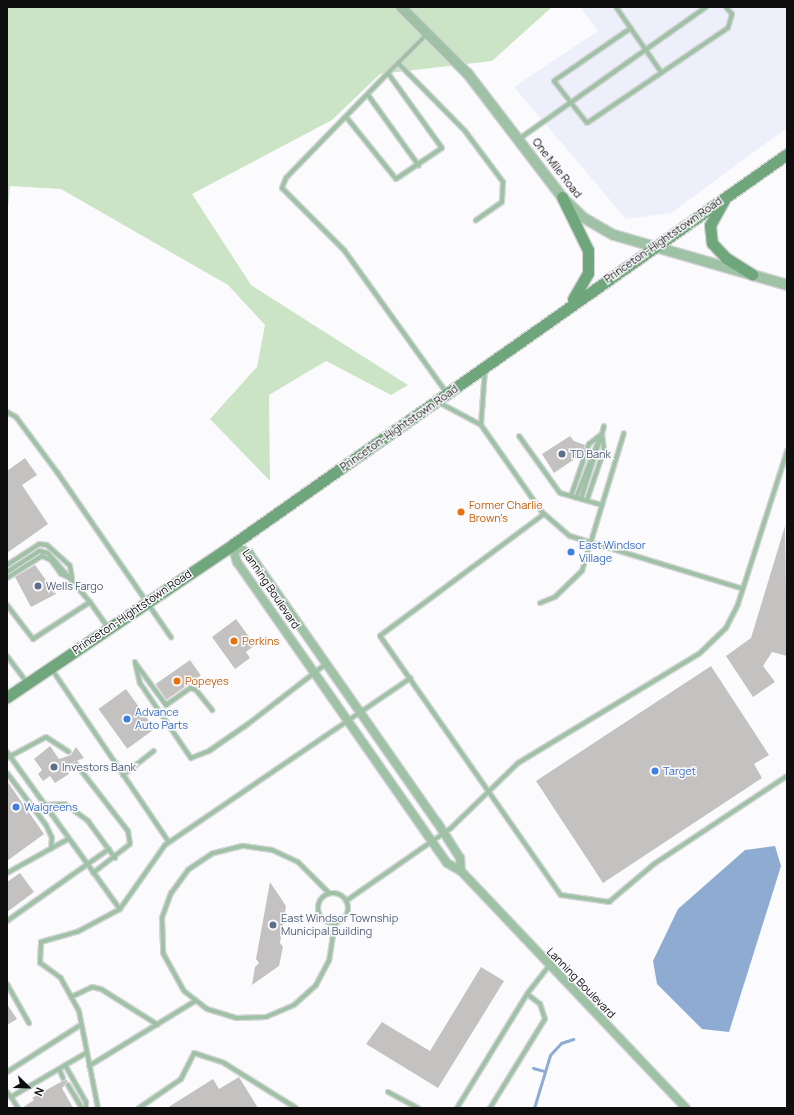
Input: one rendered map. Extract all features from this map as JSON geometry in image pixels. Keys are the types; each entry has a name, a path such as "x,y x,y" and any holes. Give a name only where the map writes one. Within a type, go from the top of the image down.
{"main road":[{"name":"Princeton-Hightstown Road","path":"7,697 145,602 232,545 485,368 562,310 787,154"},
{"path":"728,194 710,225 712,243 726,258 752,274"},
{"path":"562,197 585,239 589,262 584,284 562,310"}],"street":[{"name":"One Mile Road","path":"401,7 468,74 520,139 562,197 599,228 654,247 787,285"},
{"name":"Lanning Boulevard","path":"232,545 249,553 444,833 460,858 461,871"},
{"name":"Lanning Boulevard","path":"232,545 237,562 447,863 461,871 681,1106"}],"lane":[{"path":"616,7 661,72"},
{"path":"520,139 647,51 706,7"},
{"path":"631,28 554,81 587,123 728,28 732,14 726,7"},
{"path":"427,34 388,73 347,118 286,178 282,188 344,250 447,394"},
{"path":"398,63 465,131 503,182 502,202 476,220"},
{"path":"347,118 396,179 419,166 442,148 388,73"},
{"path":"368,95 419,166"},
{"path":"481,425 485,368"},
{"path":"437,402 481,425 544,514 570,536 743,589"},
{"path":"7,412 16,416 57,472 145,602 171,637"},
{"path":"581,499 604,426"},
{"path":"540,603 555,597 582,571 592,543 624,433"},
{"path":"570,496 589,444 602,434"},
{"path":"576,498 602,434"},
{"path":"587,500 604,450 602,434"},
{"path":"519,436 548,480 560,493 602,505"},
{"path":"346,901 444,833 518,763 699,654 726,628 743,589 787,451"},
{"path":"544,514 380,636 411,678 561,894 609,902 654,864 787,776"},
{"path":"7,565 39,544 47,545 70,566 72,579"},
{"path":"7,572 39,551 56,558 109,628"},
{"path":"7,578 42,556 51,560 61,574 72,579"},
{"path":"7,605 33,639 90,602"},
{"path":"7,656 27,684"},
{"path":"212,710 196,690 190,688 166,705 135,662 140,683 191,758 209,752 313,672 326,664"},
{"path":"51,668 168,842"},
{"path":"98,1108 79,1026 79,1011 60,978 40,963 41,942 77,932 120,909 168,842 411,678"},
{"path":"69,752 46,737 8,755 120,909"},
{"path":"123,775 154,752"},
{"path":"76,764 128,831 130,844 93,873"},
{"path":"7,773 46,825 52,838 51,849"},
{"path":"44,805 65,804 88,821 114,858"},
{"path":"7,873 68,839"},
{"path":"329,893 298,862 257,847 213,853 188,870 165,905 161,936 171,972 195,1001 221,1015 244,1019 266,1017 294,1006 323,975 333,947 335,923 346,915 346,901 339,894 329,893 321,898 318,908 321,917 335,923"},
{"path":"7,920 109,849"},
{"path":"457,1108 527,994 549,966"},
{"path":"7,984 29,1023"},
{"path":"71,997 92,987 101,989 158,1025"},
{"path":"490,1108 545,1019 540,1004 527,994"},
{"path":"89,1066 195,1001"},
{"path":"7,1072 79,1026"},
{"path":"11,1097 86,1053"},
{"path":"139,1108 182,1080 194,1053 224,1063 267,1088 296,1108"},
{"path":"65,1065 86,1102 86,1108"},
{"path":"59,1069 64,1078"},
{"path":"68,1085 82,1108"},
{"path":"7,1092 18,1108"},
{"path":"388,1092 418,1108"}],"shaded area":[{"path":"580,7 787,7 787,128 671,213 626,219 514,87 598,31"}],"green space":[{"path":"7,7 552,7 492,61 380,74 332,120 192,194 251,285 408,385 391,395 326,361 269,395 270,481 210,419 257,367 265,325 228,285 61,189 10,186 7,218"}],"water":[{"path":"775,846 781,866 729,1032 702,1029 657,984 653,961 678,909 745,850"}],"building":[{"name":"TD Bank","path":"570,436 574,441 585,445 582,454 554,473 542,454"},
{"path":"25,458 37,475 22,485 48,524 7,553 7,471"},
{"path":"785,526 787,656 772,652 763,666 775,682 753,697 726,656 751,638"},
{"path":"35,565 56,594 31,607 15,577"},
{"name":"Perkins","path":"236,619 255,645 246,652 250,658 235,669 212,637"},
{"name":"Popeyes","path":"190,660 201,676 166,700 156,684"},
{"name":"Target","path":"711,666 769,755 754,764 762,778 603,883 536,781"},
{"name":"Advance Auto Parts","path":"126,689 155,729 127,749 98,709"},
{"path":"50,746 59,759 71,755 76,747 84,758 74,762 67,770 69,774 55,783 50,776 43,781 38,774 42,770 34,759"},
{"name":"Walgreens","path":"7,781 44,834 7,861"},
{"path":"20,873 34,892 7,912 7,882"},
{"name":"East Windsor Township Municipal Building","path":"270,882 286,906 280,943 283,947 279,966 252,985 255,967 259,963 256,959"},
{"path":"481,967 504,981 438,1088 366,1044 382,1022 430,1051"},
{"path":"7,1004 17,1019 7,1025"},
{"path":"239,1077 258,1108 167,1108 213,1079 219,1089"},
{"path":"66,1079 68,1082 62,1088 73,1108 22,1108 34,1100 32,1098"}],"waterway":[{"path":"534,1108 550,1055 561,1043 573,1039"},
{"path":"533,1068 544,1071"}],"place":[{"name":"TD Bank","path":"562,454"},
{"name":"Former Charlie Brown's","path":"461,512"},
{"name":"East Windsor Village","path":"571,552"},
{"name":"Wells Fargo","path":"38,586"},
{"name":"Perkins","path":"234,641"},
{"name":"Popeyes","path":"177,681"},
{"name":"Advance Auto Parts","path":"127,719"},
{"name":"Investors Bank","path":"54,767"},
{"name":"Target","path":"655,771"},
{"name":"Walgreens","path":"16,807"},
{"name":"East Windsor Township Municipal Building","path":"273,925"}]}
